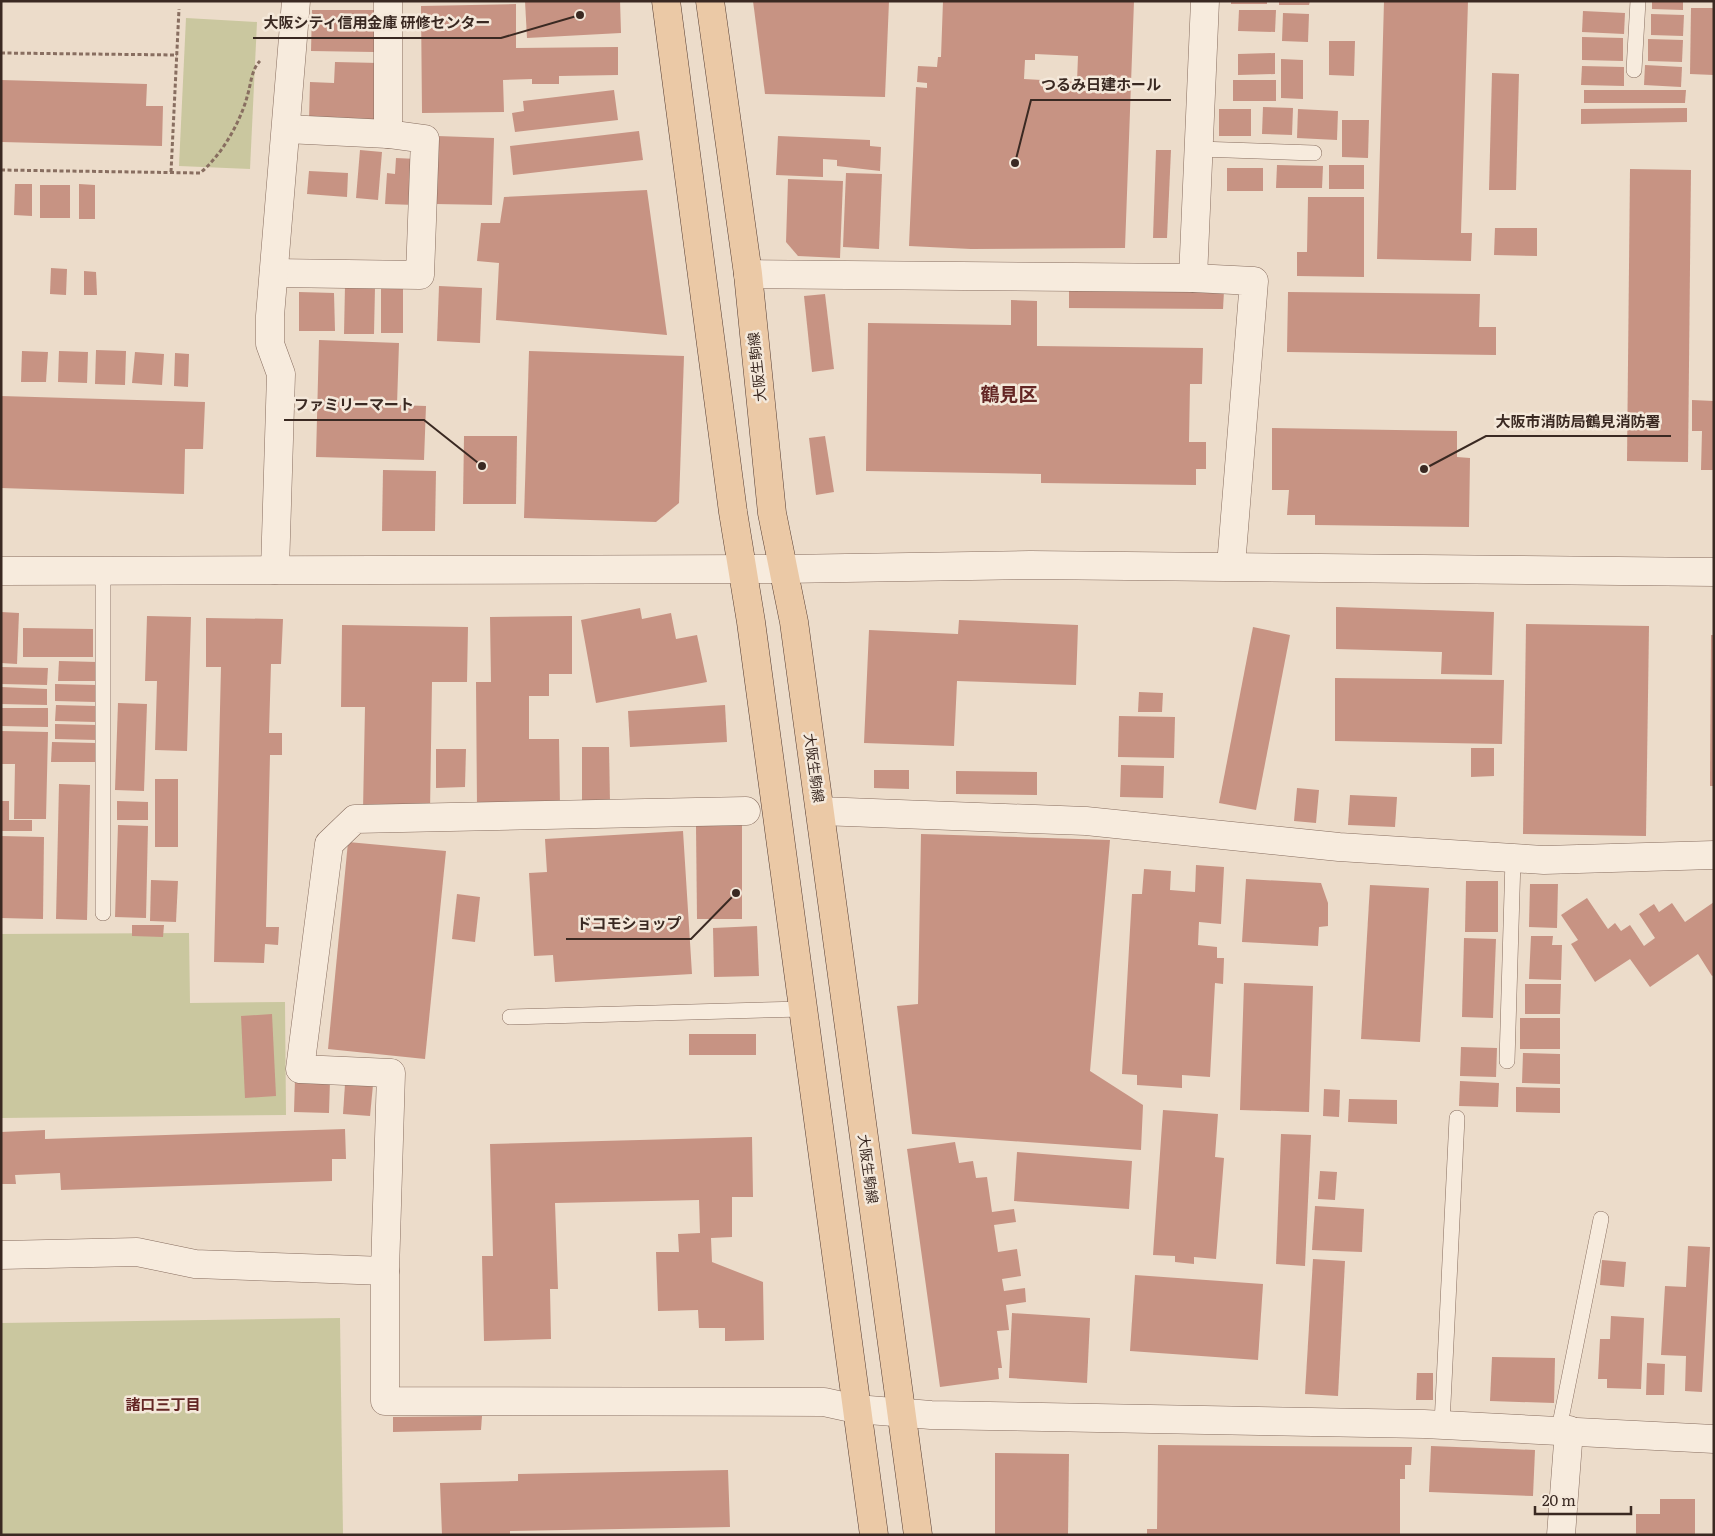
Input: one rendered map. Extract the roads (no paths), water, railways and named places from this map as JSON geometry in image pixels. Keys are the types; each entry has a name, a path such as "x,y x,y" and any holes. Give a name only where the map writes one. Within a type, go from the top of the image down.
{"main road":[{"path":"666,1 874,1535"},
{"name":"大阪生駒線","path":"710,1 748,274 772,513 794,622 918,1535"}],"street":[{"path":"275,570 281,374 270,344 296,1"},
{"path":"388,1 388,134"},
{"path":"1194,278 1205,1"},
{"path":"274,273 420,275 425,139 388,134 286,129"},
{"path":"748,274 1194,278 1254,281 1231,566"},
{"path":"1,570 784,569 1030,565 1714,572"},
{"path":"746,811 355,819 329,844 300,1069 391,1073 385,1271 385,1401 824,1402 856,1409 901,1414 1442,1424 1564,1429 1714,1439"},
{"path":"820,811 1086,821 1339,847 1544,860 1714,855"},
{"path":"1,1255 137,1252 194,1264 385,1271"},
{"path":"1561,1535 1564,1429"}],"lane":[{"path":"1634,70 1638,1"},
{"path":"1199,149 1314,153"},
{"path":"103,570 103,913"},
{"path":"1506,1061 1513,858"},
{"path":"510,1017 803,1010"},
{"path":"1442,1424 1457,1118"},
{"path":"1564,1429 1601,1220"}],"place":[{"name":"大阪シティ信用金庫 研修センター","path":"580,15"},
{"name":"つるみ日建ホール","path":"1015,163"},
{"name":"ファミリーマート","path":"482,466"},
{"name":"大阪市消防局鶴見消防署","path":"1424,469"},
{"name":"ドコモショップ","path":"736,893"}],"district":[{"name":"鶴見区","path":"1009,394"},
{"name":"諸口三丁目","path":"163,1405"}]}
